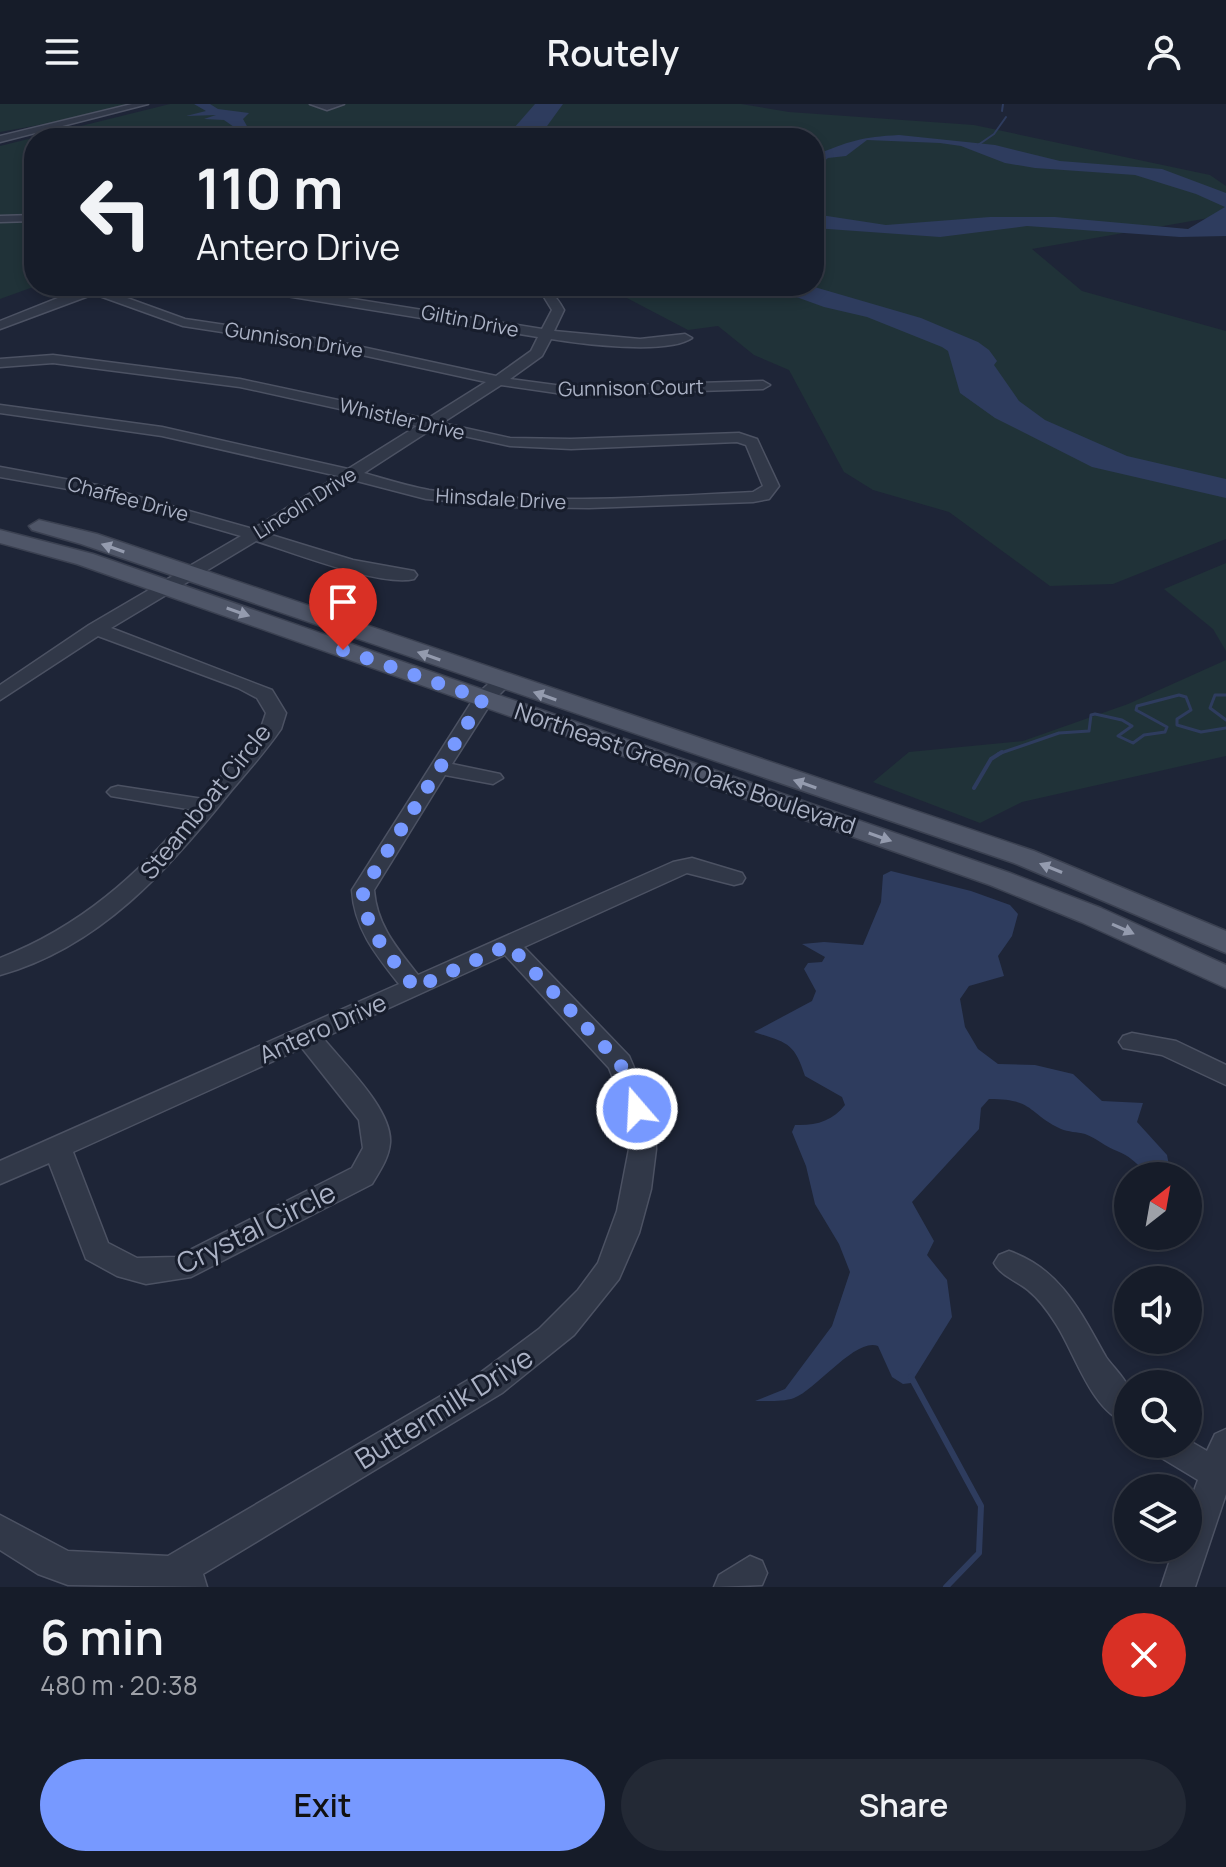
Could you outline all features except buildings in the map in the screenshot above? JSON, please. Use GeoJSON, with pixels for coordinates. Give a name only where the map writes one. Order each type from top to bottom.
{"type":"FeatureCollection","features":[{"type":"Feature","properties":{"kind":"main road","name":"Northeast Green Oaks Boulevard"},"geometry":{"type":"LineString","coordinates":[[0,518],[89,539],[176,580]]}},
{"type":"Feature","properties":{"kind":"main road","name":"Northeast Green Oaks Boulevard"},"geometry":{"type":"LineString","coordinates":[[0,536],[176,580],[493,690],[1000,879],[1091,915],[1226,977]]}},
{"type":"Feature","properties":{"kind":"main road","name":"Northeast Green Oaks Boulevard"},"geometry":{"type":"LineString","coordinates":[[493,690],[1024,857],[1226,943]]}},
{"type":"Feature","properties":{"kind":"street"},"geometry":{"type":"LineString","coordinates":[[45,128],[143,104]]}},
{"type":"Feature","properties":{"kind":"street"},"geometry":{"type":"LineString","coordinates":[[315,104],[327,107],[339,104]]}},
{"type":"Feature","properties":{"kind":"street"},"geometry":{"type":"LineString","coordinates":[[0,139],[24,133]]}},
{"type":"Feature","properties":{"kind":"street"},"geometry":{"type":"LineString","coordinates":[[0,219],[24,218]]}},
{"type":"Feature","properties":{"kind":"street"},"geometry":{"type":"LineString","coordinates":[[0,325],[78,296]]}},
{"type":"Feature","properties":{"kind":"street","name":"Gunnison Drive"},"geometry":{"type":"LineString","coordinates":[[119,296],[183,322],[339,346],[499,380]]}},
{"type":"Feature","properties":{"kind":"street","name":"Giltin Drive"},"geometry":{"type":"LineString","coordinates":[[319,296],[547,335],[640,343],[685,338]]}},
{"type":"Feature","properties":{"kind":"street"},"geometry":{"type":"LineString","coordinates":[[547,335],[555,321],[556,305],[550,296]]}},
{"type":"Feature","properties":{"kind":"street","name":"Lincoln Drive"},"geometry":{"type":"LineString","coordinates":[[0,694],[95,629],[352,475],[499,380],[537,353],[547,335]]}},
{"type":"Feature","properties":{"kind":"street","name":"Whistler Drive"},"geometry":{"type":"LineString","coordinates":[[0,363],[53,359],[164,371],[288,392],[493,440],[542,445],[739,437],[752,442],[771,486],[769,490]]}},
{"type":"Feature","properties":{"kind":"street","name":"Gunnison Court"},"geometry":{"type":"LineString","coordinates":[[499,380],[534,388],[570,391],[763,385]]}},
{"type":"Feature","properties":{"kind":"street","name":"Hinsdale Drive"},"geometry":{"type":"LineString","coordinates":[[0,409],[144,426],[241,446],[426,494],[505,503],[627,503],[753,497],[769,490]]}},
{"type":"Feature","properties":{"kind":"street","name":"Chaffee Drive"},"geometry":{"type":"LineString","coordinates":[[0,472],[83,485],[367,571],[408,575]]}},
{"type":"Feature","properties":{"kind":"street","name":"Steamboat Circle"},"geometry":{"type":"LineString","coordinates":[[0,967],[71,937],[103,916],[150,874],[271,729],[276,713],[271,701],[245,684],[95,629]]}},
{"type":"Feature","properties":{"kind":"street"},"geometry":{"type":"LineString","coordinates":[[415,988],[371,928],[363,907],[363,890],[493,690]]}},
{"type":"Feature","properties":{"kind":"street"},"geometry":{"type":"LineString","coordinates":[[440,768],[493,778]]}},
{"type":"Feature","properties":{"kind":"street"},"geometry":{"type":"LineString","coordinates":[[118,792],[207,806]]}},
{"type":"Feature","properties":{"kind":"street","name":"Antero Drive"},"geometry":{"type":"LineString","coordinates":[[0,1173],[681,867],[692,865],[734,878]]}},
{"type":"Feature","properties":{"kind":"street","name":"Buttermilk Drive"},"geometry":{"type":"LineString","coordinates":[[0,1531],[50,1562],[68,1568],[181,1580],[539,1350],[602,1282],[629,1213],[641,1164],[643,1131],[631,1086],[620,1063],[509,945]]}},
{"type":"Feature","properties":{"kind":"street","name":"Crystal Circle"},"geometry":{"type":"LineString","coordinates":[[57,1147],[96,1251],[129,1269],[157,1273],[181,1268],[362,1176],[377,1153],[376,1126],[371,1116],[307,1036]]}},
{"type":"Feature","properties":{"kind":"street"},"geometry":{"type":"LineString","coordinates":[[1132,1042],[1167,1047],[1226,1076]]}},
{"type":"Feature","properties":{"kind":"street"},"geometry":{"type":"LineString","coordinates":[[1009,1263],[1026,1270],[1051,1291],[1114,1394]]}},
{"type":"Feature","properties":{"kind":"street"},"geometry":{"type":"LineString","coordinates":[[1178,1587],[1221,1458]]}},
{"type":"Feature","properties":{"kind":"shaded area"},"geometry":{"type":"Polygon","coordinates":[[[0,104],[138,104],[0,132],[0,104]]]}},
{"type":"Feature","properties":{"kind":"shaded area"},"geometry":{"type":"Polygon","coordinates":[[[170,104],[741,104],[789,112],[974,125],[1210,175],[1226,186],[1226,215],[1032,249],[1082,291],[1226,331],[1226,539],[1113,584],[1050,586],[949,512],[873,490],[844,472],[789,370],[754,355],[718,326],[688,330],[623,296],[824,296],[824,128],[73,128],[170,104]]]}},
{"type":"Feature","properties":{"kind":"shaded area"},"geometry":{"type":"Polygon","coordinates":[[[24,140],[24,290],[0,299],[0,146],[24,140]]]}},
{"type":"Feature","properties":{"kind":"shaded area"},"geometry":{"type":"Polygon","coordinates":[[[1226,563],[1226,651],[1213,629],[1164,589],[1226,563]]]}},
{"type":"Feature","properties":{"kind":"shaded area"},"geometry":{"type":"Polygon","coordinates":[[[1226,660],[1226,756],[1022,802],[980,823],[873,782],[909,752],[1023,741],[1128,704],[1226,660]]]}},
{"type":"Feature","properties":{"kind":"water"},"geometry":{"type":"Polygon","coordinates":[[[194,104],[210,104],[218,109],[249,113],[243,119],[248,128],[233,128],[224,120],[204,119],[216,115],[186,116],[206,111],[194,104]]]}},
{"type":"Feature","properties":{"kind":"water"},"geometry":{"type":"Polygon","coordinates":[[[535,104],[563,104],[546,128],[514,128],[535,104]]]}},
{"type":"Feature","properties":{"kind":"water"},"geometry":{"type":"Polygon","coordinates":[[[899,135],[995,145],[1060,161],[1162,169],[1226,193],[1226,236],[1180,237],[1027,226],[940,237],[824,229],[824,216],[886,225],[990,217],[1055,217],[1188,229],[1225,207],[1196,194],[1135,175],[1035,168],[1005,163],[961,146],[940,143],[867,140],[846,156],[824,161],[824,152],[865,139],[899,135]]]}},
{"type":"Feature","properties":{"kind":"water"},"geometry":{"type":"Polygon","coordinates":[[[824,290],[921,318],[978,342],[997,361],[994,365],[1019,401],[1045,420],[1127,456],[1226,479],[1226,498],[1092,467],[995,418],[960,393],[948,351],[942,347],[867,317],[794,296],[824,296],[824,290]]]}},
{"type":"Feature","properties":{"kind":"water"},"geometry":{"type":"Polygon","coordinates":[[[891,871],[971,891],[1010,905],[1018,914],[1012,936],[998,956],[1004,976],[969,986],[960,999],[965,1027],[978,1049],[998,1064],[1035,1065],[1073,1074],[1102,1101],[1143,1103],[1137,1122],[1167,1155],[1168,1162],[1134,1162],[1085,1134],[1061,1129],[1023,1104],[989,1099],[981,1108],[979,1129],[912,1202],[934,1241],[927,1255],[947,1280],[952,1317],[911,1383],[903,1384],[892,1377],[878,1346],[869,1345],[848,1356],[794,1398],[755,1401],[785,1389],[832,1326],[850,1272],[839,1244],[815,1204],[806,1166],[792,1132],[795,1125],[810,1125],[835,1115],[845,1105],[842,1097],[805,1076],[797,1056],[788,1045],[754,1032],[812,1001],[816,991],[804,969],[808,963],[822,962],[825,957],[802,944],[863,945],[881,902],[883,875],[891,871]]]}},
{"type":"Feature","properties":{"kind":"waterway"},"geometry":{"type":"LineString","coordinates":[[1002,111],[1003,104]]}},
{"type":"Feature","properties":{"kind":"waterway"},"geometry":{"type":"LineString","coordinates":[[978,145],[994,134],[1006,117]]}},
{"type":"Feature","properties":{"kind":"waterway"},"geometry":{"type":"LineString","coordinates":[[1000,753],[1059,733],[1089,731],[1091,715],[1095,714],[1122,720],[1132,726],[1118,736],[1133,743],[1144,735],[1165,732],[1167,727],[1136,710],[1137,706],[1179,695],[1186,697],[1191,710],[1177,719],[1177,725],[1201,732],[1226,728]]}},
{"type":"Feature","properties":{"kind":"waterway"},"geometry":{"type":"LineString","coordinates":[[1226,695],[1215,695],[1210,708],[1226,720]]}},
{"type":"Feature","properties":{"kind":"waterway"},"geometry":{"type":"LineString","coordinates":[[974,788],[991,759],[1000,753]]}},
{"type":"Feature","properties":{"kind":"waterway"},"geometry":{"type":"LineString","coordinates":[[911,1377],[981,1506],[979,1553],[946,1587]]}},
{"type":"Feature","properties":{"kind":"route"},"geometry":{"type":"LineString","coordinates":[[343,650],[483,699],[363,890],[363,907],[371,928],[415,988],[509,945],[620,1063],[637,1109]]}}]}
